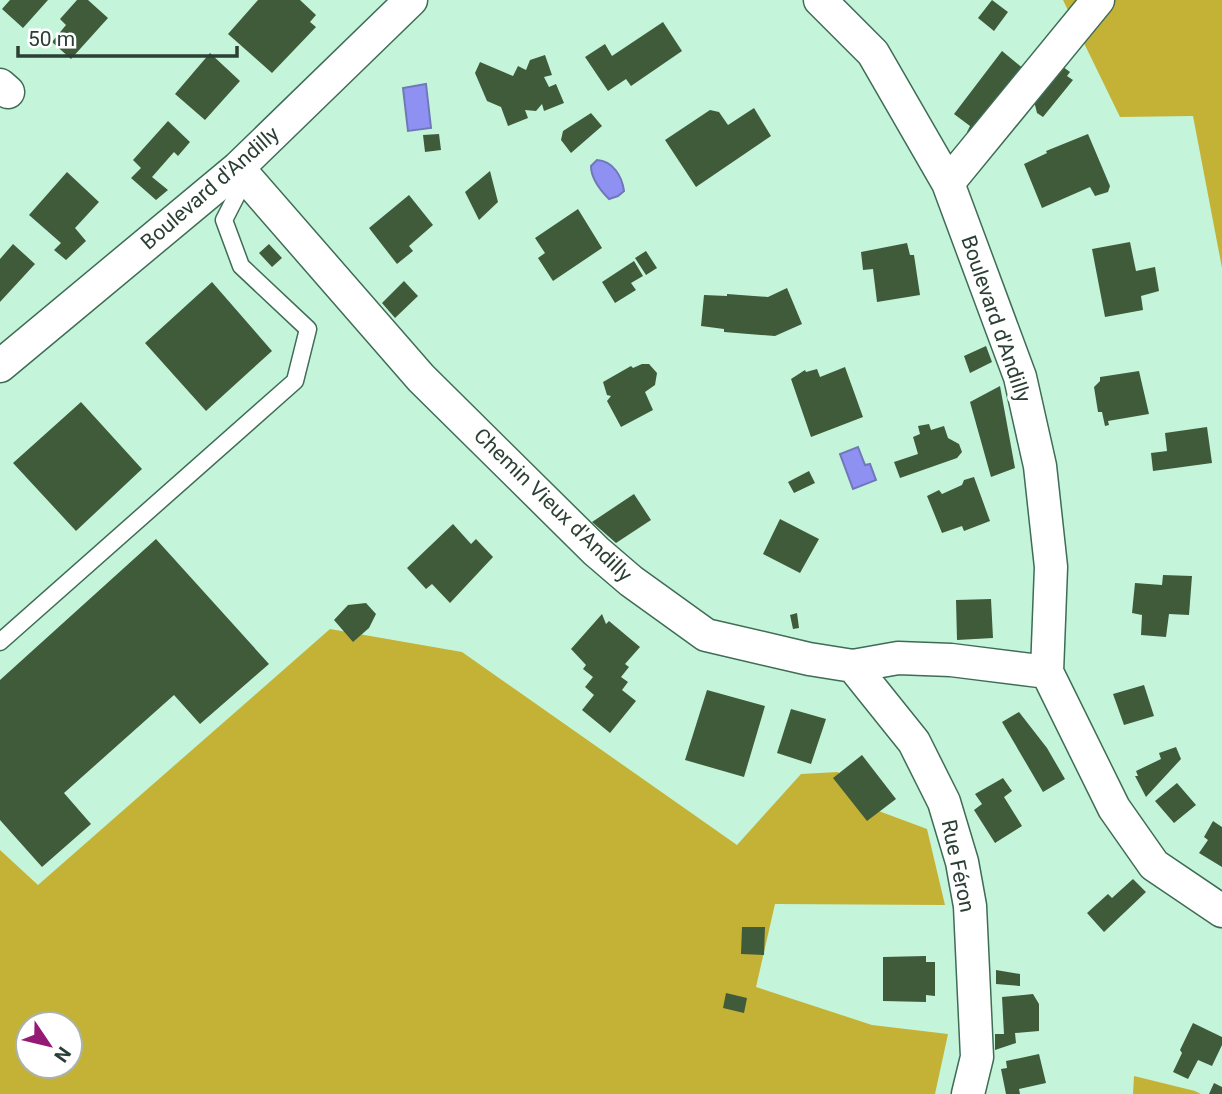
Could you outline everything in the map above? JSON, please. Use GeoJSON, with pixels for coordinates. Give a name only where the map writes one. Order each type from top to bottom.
{"type":"FeatureCollection","features":[{"type":"Feature","properties":{"kind":"street","name":"Boulevard d'Andilly"},"geometry":{"type":"LineString","coordinates":[[0,366],[242,173],[411,0]]}},
{"type":"Feature","properties":{"kind":"street","name":"Boulevard d'Andilly"},"geometry":{"type":"LineString","coordinates":[[820,0],[873,53],[948,183],[1020,377],[1040,466],[1051,567],[1047,672],[1114,808],[1154,866],[1222,911]]}},
{"type":"Feature","properties":{"kind":"street"},"geometry":{"type":"LineString","coordinates":[[948,183],[1097,0]]}},
{"type":"Feature","properties":{"kind":"street","name":"Chemin Vieux d'Andilly"},"geometry":{"type":"LineString","coordinates":[[242,173],[421,378],[596,551],[631,581],[706,635],[809,659],[853,666],[898,658],[951,660],[1047,672]]}},
{"type":"Feature","properties":{"kind":"street","name":"Rue Féron"},"geometry":{"type":"LineString","coordinates":[[853,666],[914,742],[944,802],[962,862],[970,905],[977,1057],[968,1094]]}},
{"type":"Feature","properties":{"kind":"lane"},"geometry":{"type":"LineString","coordinates":[[0,642],[295,381],[308,329],[242,266],[224,220],[242,173]]}},
{"type":"Feature","properties":{"kind":"shaded area"},"geometry":{"type":"Polygon","coordinates":[[[1063,0],[1222,0],[1222,268],[1193,116],[1120,117],[1063,0]]]}},
{"type":"Feature","properties":{"kind":"shaded area"},"geometry":{"type":"Polygon","coordinates":[[[330,629],[462,652],[737,845],[801,774],[838,772],[868,807],[927,829],[945,905],[775,904],[756,987],[872,1025],[948,1034],[935,1094],[0,1094],[0,850],[38,885],[330,629]]]}},
{"type":"Feature","properties":{"kind":"shaded area"},"geometry":{"type":"Polygon","coordinates":[[[1134,1076],[1195,1091],[1201,1094],[1133,1094],[1134,1076]]]}},
{"type":"Feature","properties":{"kind":"water"},"geometry":{"type":"Polygon","coordinates":[[[426,84],[431,128],[408,131],[403,88],[426,84]]]}},
{"type":"Feature","properties":{"kind":"water"},"geometry":{"type":"Polygon","coordinates":[[[597,160],[608,163],[619,175],[624,191],[618,196],[609,199],[597,184],[591,166],[597,160]]]}},
{"type":"Feature","properties":{"kind":"water"},"geometry":{"type":"Polygon","coordinates":[[[858,447],[865,465],[870,464],[876,480],[853,489],[840,454],[858,447]]]}},
{"type":"Feature","properties":{"kind":"building"},"geometry":{"type":"Polygon","coordinates":[[[10,0],[48,0],[23,28],[2,9],[10,0]]]}},
{"type":"Feature","properties":{"kind":"building"},"geometry":{"type":"Polygon","coordinates":[[[77,0],[88,0],[108,18],[71,59],[52,42],[66,25],[60,19],[77,0]]]}},
{"type":"Feature","properties":{"kind":"building"},"geometry":{"type":"Polygon","coordinates":[[[258,0],[300,0],[316,15],[310,22],[316,27],[272,73],[228,34],[258,0]]]}},
{"type":"Feature","properties":{"kind":"building"},"geometry":{"type":"Polygon","coordinates":[[[992,0],[1008,12],[994,31],[978,18],[992,0]]]}},
{"type":"Feature","properties":{"kind":"building"},"geometry":{"type":"Polygon","coordinates":[[[663,22],[682,51],[631,86],[626,79],[608,91],[585,57],[605,44],[612,56],[663,22]]]}},
{"type":"Feature","properties":{"kind":"building"},"geometry":{"type":"Polygon","coordinates":[[[1002,51],[1025,70],[973,136],[967,132],[970,126],[954,114],[1002,51]]]}},
{"type":"Feature","properties":{"kind":"building"},"geometry":{"type":"Polygon","coordinates":[[[210,53],[240,81],[205,120],[175,94],[210,53]]]}},
{"type":"Feature","properties":{"kind":"building"},"geometry":{"type":"Polygon","coordinates":[[[545,55],[552,75],[544,77],[549,87],[556,84],[564,103],[544,111],[542,104],[536,111],[525,110],[528,118],[508,126],[501,107],[487,101],[475,73],[480,62],[513,76],[518,66],[526,70],[530,60],[545,55]]]}},
{"type":"Feature","properties":{"kind":"building"},"geometry":{"type":"Polygon","coordinates":[[[1059,64],[1070,72],[1067,76],[1073,80],[1043,117],[1037,113],[1033,97],[1059,64]]]}},
{"type":"Feature","properties":{"kind":"building"},"geometry":{"type":"Polygon","coordinates":[[[754,108],[771,136],[696,187],[665,140],[710,110],[719,112],[728,125],[754,108]]]}},
{"type":"Feature","properties":{"kind":"building"},"geometry":{"type":"Polygon","coordinates":[[[591,113],[602,126],[571,153],[561,140],[563,131],[591,113]]]}},
{"type":"Feature","properties":{"kind":"building"},"geometry":{"type":"Polygon","coordinates":[[[168,121],[190,142],[178,156],[174,152],[152,177],[168,190],[156,200],[131,178],[141,168],[133,160],[168,121]]]}},
{"type":"Feature","properties":{"kind":"building"},"geometry":{"type":"Polygon","coordinates":[[[439,134],[441,150],[425,152],[423,135],[439,134]]]}},
{"type":"Feature","properties":{"kind":"building"},"geometry":{"type":"Polygon","coordinates":[[[1088,134],[1110,186],[1108,192],[1095,196],[1090,187],[1042,208],[1024,164],[1047,153],[1046,151],[1088,134]]]}},
{"type":"Feature","properties":{"kind":"building"},"geometry":{"type":"Polygon","coordinates":[[[490,171],[498,202],[479,220],[465,192],[490,171]]]}},
{"type":"Feature","properties":{"kind":"building"},"geometry":{"type":"Polygon","coordinates":[[[67,172],[99,202],[75,228],[86,241],[66,260],[54,250],[61,243],[29,215],[67,172]]]}},
{"type":"Feature","properties":{"kind":"building"},"geometry":{"type":"Polygon","coordinates":[[[409,195],[433,225],[409,246],[413,251],[397,264],[369,228],[409,195]]]}},
{"type":"Feature","properties":{"kind":"building"},"geometry":{"type":"Polygon","coordinates":[[[578,209],[602,248],[553,281],[538,258],[545,253],[535,238],[578,209]]]}},
{"type":"Feature","properties":{"kind":"building"},"geometry":{"type":"Polygon","coordinates":[[[1130,242],[1136,271],[1155,267],[1159,291],[1141,296],[1143,310],[1105,317],[1092,249],[1130,242]]]}},
{"type":"Feature","properties":{"kind":"building"},"geometry":{"type":"Polygon","coordinates":[[[907,243],[910,255],[914,255],[920,295],[877,302],[873,269],[863,270],[861,252],[907,243]]]}},
{"type":"Feature","properties":{"kind":"building"},"geometry":{"type":"Polygon","coordinates":[[[13,244],[35,264],[0,302],[0,259],[13,244]]]}},
{"type":"Feature","properties":{"kind":"building"},"geometry":{"type":"Polygon","coordinates":[[[269,244],[282,258],[272,267],[259,253],[269,244]]]}},
{"type":"Feature","properties":{"kind":"building"},"geometry":{"type":"Polygon","coordinates":[[[646,251],[657,268],[646,275],[635,258],[646,251]]]}},
{"type":"Feature","properties":{"kind":"building"},"geometry":{"type":"Polygon","coordinates":[[[634,261],[643,276],[631,283],[636,290],[615,303],[602,282],[634,261]]]}},
{"type":"Feature","properties":{"kind":"building"},"geometry":{"type":"Polygon","coordinates":[[[404,281],[418,296],[395,318],[382,303],[404,281]]]}},
{"type":"Feature","properties":{"kind":"building"},"geometry":{"type":"Polygon","coordinates":[[[212,282],[272,351],[206,411],[145,343],[212,282]]]}},
{"type":"Feature","properties":{"kind":"building"},"geometry":{"type":"Polygon","coordinates":[[[787,288],[802,324],[775,336],[724,332],[724,329],[701,326],[704,295],[768,297],[787,288]]]}},
{"type":"Feature","properties":{"kind":"building"},"geometry":{"type":"Polygon","coordinates":[[[986,346],[992,362],[970,373],[964,356],[986,346]]]}},
{"type":"Feature","properties":{"kind":"building"},"geometry":{"type":"Polygon","coordinates":[[[649,364],[657,373],[655,385],[645,392],[653,410],[621,427],[607,401],[611,396],[607,395],[603,382],[631,366],[633,368],[649,364]]]}},
{"type":"Feature","properties":{"kind":"building"},"geometry":{"type":"Polygon","coordinates":[[[845,367],[863,417],[811,437],[791,379],[805,370],[817,369],[820,377],[845,367]]]}},
{"type":"Feature","properties":{"kind":"building"},"geometry":{"type":"Polygon","coordinates":[[[1139,371],[1149,414],[1108,421],[1109,425],[1105,426],[1102,412],[1098,412],[1094,387],[1100,377],[1139,371]]]}},
{"type":"Feature","properties":{"kind":"building"},"geometry":{"type":"Polygon","coordinates":[[[1000,386],[1015,468],[991,477],[970,402],[1000,386]]]}},
{"type":"Feature","properties":{"kind":"building"},"geometry":{"type":"Polygon","coordinates":[[[81,402],[142,469],[76,531],[13,463],[81,402]]]}},
{"type":"Feature","properties":{"kind":"building"},"geometry":{"type":"Polygon","coordinates":[[[929,424],[931,430],[944,426],[948,438],[959,444],[962,452],[957,458],[900,478],[894,462],[918,454],[913,437],[920,434],[918,426],[929,424]]]}},
{"type":"Feature","properties":{"kind":"building"},"geometry":{"type":"Polygon","coordinates":[[[1207,427],[1212,463],[1153,471],[1151,453],[1167,451],[1165,433],[1207,427]]]}},
{"type":"Feature","properties":{"kind":"building"},"geometry":{"type":"Polygon","coordinates":[[[809,471],[815,483],[794,493],[788,482],[809,471]]]}},
{"type":"Feature","properties":{"kind":"building"},"geometry":{"type":"Polygon","coordinates":[[[974,477],[990,521],[964,531],[962,526],[942,533],[927,496],[939,490],[942,494],[974,477]]]}},
{"type":"Feature","properties":{"kind":"building"},"geometry":{"type":"Polygon","coordinates":[[[634,494],[651,520],[616,543],[592,522],[634,494]]]}},
{"type":"Feature","properties":{"kind":"building"},"geometry":{"type":"Polygon","coordinates":[[[780,519],[819,539],[800,573],[763,554],[780,519]]]}},
{"type":"Feature","properties":{"kind":"building"},"geometry":{"type":"Polygon","coordinates":[[[453,524],[471,544],[476,539],[493,557],[450,603],[432,584],[426,589],[407,568],[453,524]]]}},
{"type":"Feature","properties":{"kind":"building"},"geometry":{"type":"Polygon","coordinates":[[[156,539],[269,664],[200,724],[174,695],[64,793],[91,824],[42,867],[0,820],[0,680],[156,539]]]}},
{"type":"Feature","properties":{"kind":"building"},"geometry":{"type":"Polygon","coordinates":[[[1163,575],[1192,576],[1189,615],[1169,614],[1166,637],[1141,635],[1142,615],[1132,613],[1135,583],[1162,585],[1163,575]]]}},
{"type":"Feature","properties":{"kind":"building"},"geometry":{"type":"Polygon","coordinates":[[[991,599],[993,638],[957,640],[956,600],[991,599]]]}},
{"type":"Feature","properties":{"kind":"building"},"geometry":{"type":"Polygon","coordinates":[[[366,603],[376,614],[369,628],[353,642],[334,620],[348,605],[366,603]]]}},
{"type":"Feature","properties":{"kind":"building"},"geometry":{"type":"Polygon","coordinates":[[[797,613],[799,628],[793,629],[790,615],[797,613]]]}},
{"type":"Feature","properties":{"kind":"building"},"geometry":{"type":"Polygon","coordinates":[[[602,614],[606,624],[609,621],[640,647],[625,664],[629,667],[621,677],[628,682],[622,690],[636,701],[610,733],[582,710],[594,695],[585,687],[593,677],[583,669],[586,665],[571,649],[602,614]]]}},
{"type":"Feature","properties":{"kind":"building"},"geometry":{"type":"Polygon","coordinates":[[[1144,685],[1154,716],[1124,725],[1113,694],[1144,685]]]}},
{"type":"Feature","properties":{"kind":"building"},"geometry":{"type":"Polygon","coordinates":[[[707,690],[765,706],[744,777],[685,760],[707,690]]]}},
{"type":"Feature","properties":{"kind":"building"},"geometry":{"type":"Polygon","coordinates":[[[791,709],[826,719],[811,764],[777,753],[791,709]]]}},
{"type":"Feature","properties":{"kind":"building"},"geometry":{"type":"Polygon","coordinates":[[[1019,712],[1047,748],[1065,779],[1043,792],[1002,722],[1019,712]]]}},
{"type":"Feature","properties":{"kind":"building"},"geometry":{"type":"Polygon","coordinates":[[[1176,747],[1181,759],[1146,797],[1135,776],[1138,776],[1136,771],[1161,759],[1159,753],[1176,747]]]}},
{"type":"Feature","properties":{"kind":"building"},"geometry":{"type":"Polygon","coordinates":[[[862,755],[896,799],[867,821],[833,778],[862,755]]]}},
{"type":"Feature","properties":{"kind":"building"},"geometry":{"type":"Polygon","coordinates":[[[1003,778],[1012,791],[1004,797],[1022,826],[995,843],[974,810],[982,804],[975,794],[1003,778]]]}},
{"type":"Feature","properties":{"kind":"building"},"geometry":{"type":"Polygon","coordinates":[[[1177,783],[1196,805],[1174,823],[1155,801],[1177,783]]]}},
{"type":"Feature","properties":{"kind":"building"},"geometry":{"type":"Polygon","coordinates":[[[1213,821],[1222,827],[1222,867],[1199,853],[1208,840],[1204,837],[1213,821]]]}},
{"type":"Feature","properties":{"kind":"building"},"geometry":{"type":"Polygon","coordinates":[[[1133,879],[1146,892],[1104,932],[1087,913],[1108,894],[1112,898],[1133,879]]]}},
{"type":"Feature","properties":{"kind":"building"},"geometry":{"type":"Polygon","coordinates":[[[742,927],[765,927],[764,955],[741,954],[742,927]]]}},
{"type":"Feature","properties":{"kind":"building"},"geometry":{"type":"Polygon","coordinates":[[[926,956],[926,962],[935,962],[935,996],[926,995],[926,1002],[883,1001],[883,957],[926,956]]]}},
{"type":"Feature","properties":{"kind":"building"},"geometry":{"type":"Polygon","coordinates":[[[996,970],[1020,974],[1020,986],[996,984],[996,970]]]}},
{"type":"Feature","properties":{"kind":"building"},"geometry":{"type":"Polygon","coordinates":[[[726,993],[747,998],[744,1013],[723,1008],[726,993]]]}},
{"type":"Feature","properties":{"kind":"building"},"geometry":{"type":"Polygon","coordinates":[[[1033,994],[1039,1004],[1039,1031],[1015,1033],[1016,1043],[995,1050],[995,1034],[1004,1034],[1002,997],[1033,994]]]}},
{"type":"Feature","properties":{"kind":"building"},"geometry":{"type":"Polygon","coordinates":[[[1193,1023],[1222,1037],[1222,1045],[1212,1066],[1198,1060],[1188,1079],[1173,1072],[1193,1023]]]}},
{"type":"Feature","properties":{"kind":"building"},"geometry":{"type":"Polygon","coordinates":[[[1039,1054],[1046,1083],[1019,1089],[1020,1094],[1006,1094],[1001,1069],[1007,1068],[1006,1061],[1039,1054]]]}},
{"type":"Feature","properties":{"kind":"building"},"geometry":{"type":"Polygon","coordinates":[[[1214,1083],[1222,1087],[1222,1094],[1209,1094],[1214,1083]]]}}]}
